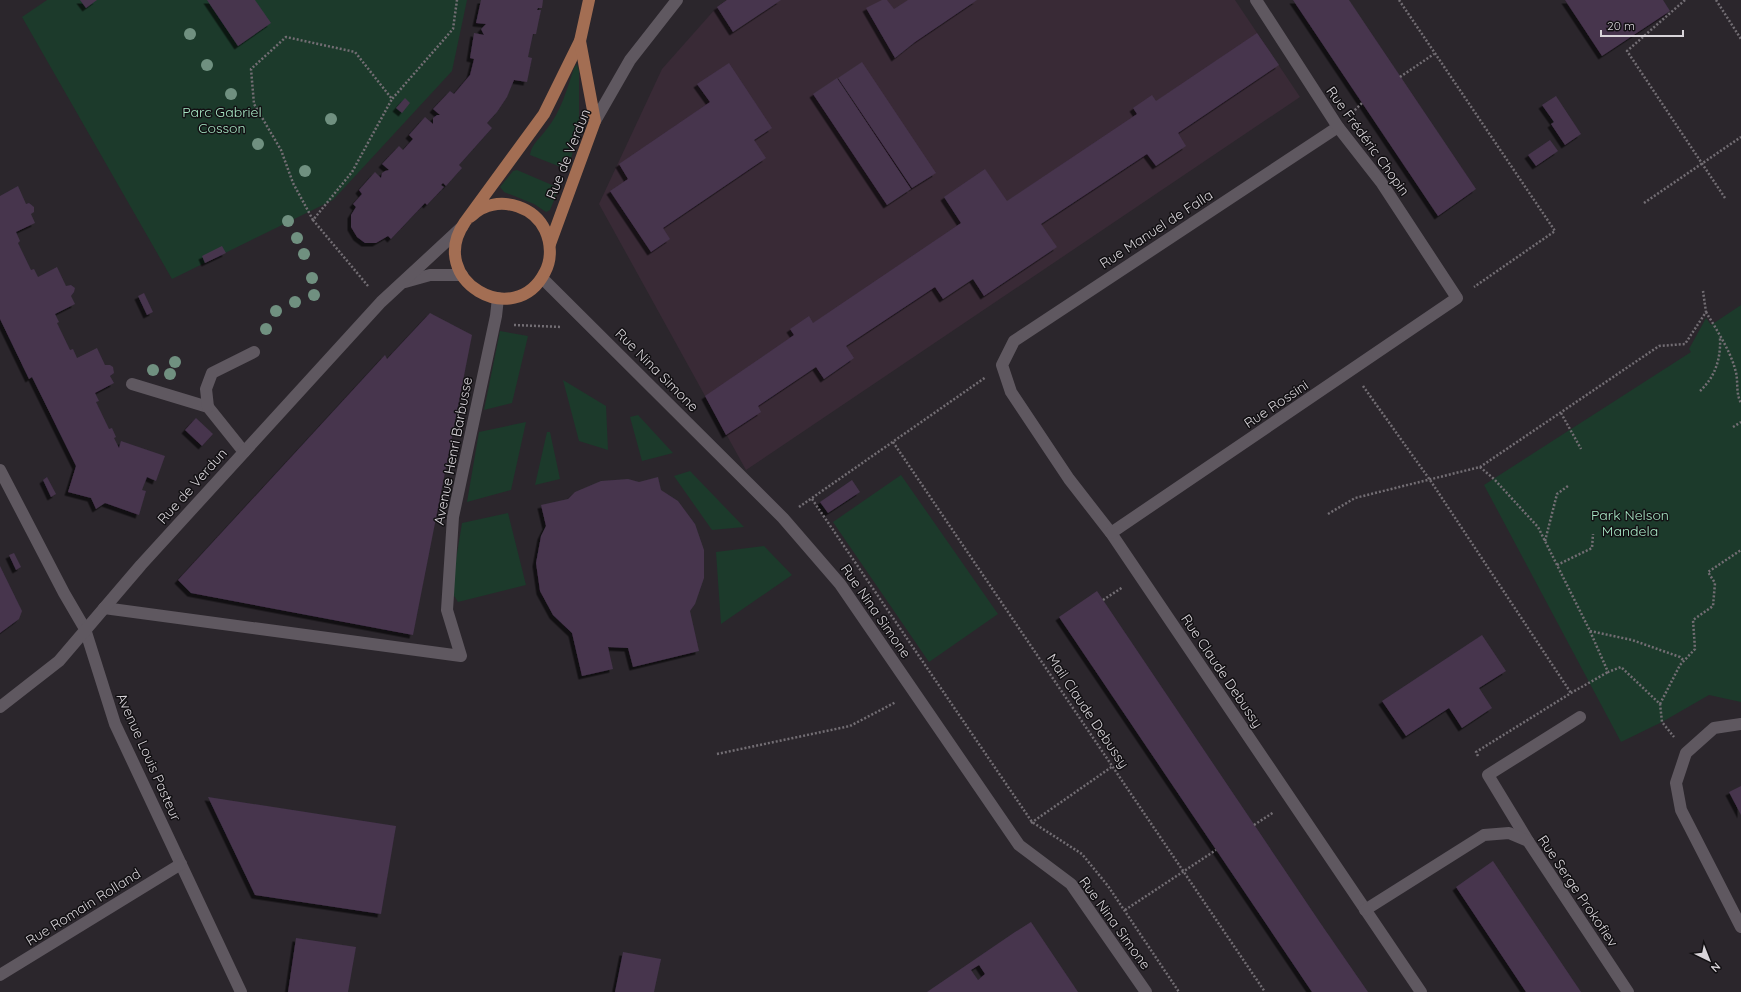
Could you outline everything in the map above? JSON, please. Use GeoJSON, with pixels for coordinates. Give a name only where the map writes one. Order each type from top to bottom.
{"type":"FeatureCollection","features":[{"type":"Feature","properties":{"kind":"main road"},"geometry":{"type":"LineString","coordinates":[[470,217],[482,208],[496,204],[511,204],[525,209],[537,218],[545,230],[550,244],[550,255],[548,267],[536,286],[513,298],[498,298],[483,295],[471,287],[462,275],[457,264],[455,251],[457,239],[462,227],[544,114],[580,41],[589,0]]}},
{"type":"Feature","properties":{"kind":"main road"},"geometry":{"type":"LineString","coordinates":[[580,41],[595,121]]}},
{"type":"Feature","properties":{"kind":"main road","name":"Rue de Verdun"},"geometry":{"type":"LineString","coordinates":[[550,244],[595,121]]}},
{"type":"Feature","properties":{"kind":"street","name":"Rue de Verdun"},"geometry":{"type":"LineString","coordinates":[[595,121],[630,60],[677,0]]}},
{"type":"Feature","properties":{"kind":"street","name":"Rue Frédéric Chopin"},"geometry":{"type":"LineString","coordinates":[[1256,0],[1338,127],[1381,182],[1457,298]]}},
{"type":"Feature","properties":{"kind":"street","name":"Rue Manuel de Falla"},"geometry":{"type":"LineString","coordinates":[[1002,366],[1014,340],[1338,127]]}},
{"type":"Feature","properties":{"kind":"street","name":"Rue de Verdun"},"geometry":{"type":"LineString","coordinates":[[0,707],[59,661],[141,565],[381,302],[462,227]]}},
{"type":"Feature","properties":{"kind":"street","name":"Rue de Verdun"},"geometry":{"type":"LineString","coordinates":[[404,282],[430,274],[462,275]]}},
{"type":"Feature","properties":{"kind":"street","name":"Rue Nina Simone"},"geometry":{"type":"LineString","coordinates":[[542,278],[783,518],[840,584],[1011,835],[1019,845],[1071,884],[1146,992]]}},
{"type":"Feature","properties":{"kind":"street","name":"Avenue Henri Barbusse"},"geometry":{"type":"LineString","coordinates":[[104,608],[461,656],[447,610],[453,517],[494,325],[498,298]]}},
{"type":"Feature","properties":{"kind":"street","name":"Rue Rossini"},"geometry":{"type":"LineString","coordinates":[[1111,533],[1352,371],[1457,298]]}},
{"type":"Feature","properties":{"kind":"street"},"geometry":{"type":"LineString","coordinates":[[244,452],[208,407],[206,389],[212,373],[254,352]]}},
{"type":"Feature","properties":{"kind":"street","name":"Rue Claude Debussy"},"geometry":{"type":"LineString","coordinates":[[1002,366],[1011,392],[1069,479],[1111,533],[1421,992]]}},
{"type":"Feature","properties":{"kind":"street"},"geometry":{"type":"LineString","coordinates":[[132,384],[208,407]]}},
{"type":"Feature","properties":{"kind":"street","name":"Avenue Louis Pasteur"},"geometry":{"type":"LineString","coordinates":[[0,470],[64,593],[85,629],[115,724],[241,992]]}},
{"type":"Feature","properties":{"kind":"street"},"geometry":{"type":"LineString","coordinates":[[1528,841],[1488,774],[1580,717]]}},
{"type":"Feature","properties":{"kind":"street"},"geometry":{"type":"LineString","coordinates":[[1741,724],[1714,728],[1686,753],[1676,784],[1681,810],[1741,927]]}},
{"type":"Feature","properties":{"kind":"street","name":"Rue Serge Prokofiev"},"geometry":{"type":"LineString","coordinates":[[1366,910],[1484,835],[1509,833],[1528,841],[1628,992]]}},
{"type":"Feature","properties":{"kind":"street","name":"Rue Romain Rolland"},"geometry":{"type":"LineString","coordinates":[[0,975],[181,864]]}},
{"type":"Feature","properties":{"kind":"path"},"geometry":{"type":"LineString","coordinates":[[313,220],[352,172],[392,99],[453,29],[457,0]]}},
{"type":"Feature","properties":{"kind":"path"},"geometry":{"type":"LineString","coordinates":[[1399,0],[1434,54],[1555,231],[1457,298]]}},
{"type":"Feature","properties":{"kind":"path"},"geometry":{"type":"LineString","coordinates":[[1685,0],[1627,51],[1725,198]]}},
{"type":"Feature","properties":{"kind":"path"},"geometry":{"type":"LineString","coordinates":[[1716,0],[1741,39]]}},
{"type":"Feature","properties":{"kind":"path"},"geometry":{"type":"LineString","coordinates":[[381,302],[313,220],[293,183],[281,150],[254,104],[251,68],[286,37],[355,52],[392,99]]}},
{"type":"Feature","properties":{"kind":"path"},"geometry":{"type":"LineString","coordinates":[[1400,77],[1434,54]]}},
{"type":"Feature","properties":{"kind":"path"},"geometry":{"type":"LineString","coordinates":[[1644,203],[1741,137]]}},
{"type":"Feature","properties":{"kind":"path"},"geometry":{"type":"LineString","coordinates":[[1703,291],[1706,312],[1720,336],[1736,369],[1738,397],[1741,403]]}},
{"type":"Feature","properties":{"kind":"path"},"geometry":{"type":"LineString","coordinates":[[1328,514],[1355,498],[1480,468],[1659,346],[1685,344],[1706,312]]}},
{"type":"Feature","properties":{"kind":"path"},"geometry":{"type":"LineString","coordinates":[[494,325],[565,327]]}},
{"type":"Feature","properties":{"kind":"path"},"geometry":{"type":"LineString","coordinates":[[1700,391],[1706,386],[1714,373],[1721,352],[1720,336]]}},
{"type":"Feature","properties":{"kind":"path"},"geometry":{"type":"LineString","coordinates":[[783,518],[1002,366]]}},
{"type":"Feature","properties":{"kind":"path"},"geometry":{"type":"LineString","coordinates":[[1352,371],[1430,480],[1571,693]]}},
{"type":"Feature","properties":{"kind":"path"},"geometry":{"type":"LineString","coordinates":[[1561,413],[1581,449]]}},
{"type":"Feature","properties":{"kind":"path"},"geometry":{"type":"LineString","coordinates":[[1733,427],[1741,422]]}},
{"type":"Feature","properties":{"kind":"path","name":"Mail Claude Debussy"},"geometry":{"type":"LineString","coordinates":[[893,442],[1265,992]]}},
{"type":"Feature","properties":{"kind":"path"},"geometry":{"type":"LineString","coordinates":[[1480,468],[1494,479],[1538,527],[1590,631],[1608,672]]}},
{"type":"Feature","properties":{"kind":"path"},"geometry":{"type":"LineString","coordinates":[[1545,542],[1557,494],[1568,486]]}},
{"type":"Feature","properties":{"kind":"path"},"geometry":{"type":"LineString","coordinates":[[812,498],[1032,822],[1082,854],[1125,910],[1179,992]]}},
{"type":"Feature","properties":{"kind":"path"},"geometry":{"type":"LineString","coordinates":[[1557,566],[1592,548],[1593,534]]}},
{"type":"Feature","properties":{"kind":"path"},"geometry":{"type":"LineString","coordinates":[[1686,753],[1662,722],[1660,704],[1680,666],[1695,649],[1693,620],[1713,606],[1715,583],[1708,572],[1741,550]]}},
{"type":"Feature","properties":{"kind":"path"},"geometry":{"type":"LineString","coordinates":[[1590,631],[1632,640],[1680,658],[1684,661]]}},
{"type":"Feature","properties":{"kind":"path"},"geometry":{"type":"LineString","coordinates":[[1488,774],[1476,752],[1571,693],[1608,672],[1621,667],[1660,704]]}},
{"type":"Feature","properties":{"kind":"path"},"geometry":{"type":"LineString","coordinates":[[717,754],[850,726],[914,692]]}},
{"type":"Feature","properties":{"kind":"path"},"geometry":{"type":"LineString","coordinates":[[1011,835],[1113,766]]}},
{"type":"Feature","properties":{"kind":"path"},"geometry":{"type":"LineString","coordinates":[[1125,910],[1216,850]]}},
{"type":"Feature","properties":{"kind":"shaded area"},"geometry":{"type":"Polygon","coordinates":[[[727,0],[1235,0],[1300,97],[746,470],[599,204],[662,69],[717,7],[727,0]]]}},
{"type":"Feature","properties":{"kind":"green space","name":"Parc Gabriel Cosson"},"geometry":{"type":"Polygon","coordinates":[[[47,0],[467,0],[452,71],[333,200],[172,279],[22,17],[47,0]]]}},
{"type":"Feature","properties":{"kind":"green space"},"geometry":{"type":"Polygon","coordinates":[[[577,64],[579,71],[579,129],[569,166],[566,169],[530,155],[534,145],[556,116],[574,68],[577,64]]]}},
{"type":"Feature","properties":{"kind":"green space"},"geometry":{"type":"Polygon","coordinates":[[[517,170],[559,188],[550,210],[546,212],[534,204],[504,192],[500,187],[513,171],[517,170]]]}},
{"type":"Feature","properties":{"kind":"green space","name":"Park Nelson Mandela"},"geometry":{"type":"Polygon","coordinates":[[[1741,305],[1741,702],[1709,695],[1662,722],[1621,742],[1484,485],[1691,352],[1689,349],[1706,318],[1711,325],[1741,305]]]}},
{"type":"Feature","properties":{"kind":"green space"},"geometry":{"type":"Polygon","coordinates":[[[500,331],[528,336],[512,403],[484,410],[500,331]]]}},
{"type":"Feature","properties":{"kind":"green space"},"geometry":{"type":"Polygon","coordinates":[[[563,380],[606,406],[608,450],[579,441],[563,380]]]}},
{"type":"Feature","properties":{"kind":"green space"},"geometry":{"type":"Polygon","coordinates":[[[638,415],[673,453],[642,461],[630,417],[638,415]]]}},
{"type":"Feature","properties":{"kind":"green space"},"geometry":{"type":"Polygon","coordinates":[[[526,422],[511,490],[467,502],[479,432],[526,422]]]}},
{"type":"Feature","properties":{"kind":"green space"},"geometry":{"type":"Polygon","coordinates":[[[547,432],[550,432],[560,479],[535,485],[547,432]]]}},
{"type":"Feature","properties":{"kind":"green space"},"geometry":{"type":"Polygon","coordinates":[[[690,471],[744,527],[712,530],[674,476],[690,471]]]}},
{"type":"Feature","properties":{"kind":"green space"},"geometry":{"type":"Polygon","coordinates":[[[901,475],[998,614],[929,662],[833,522],[901,475]]]}},
{"type":"Feature","properties":{"kind":"green space"},"geometry":{"type":"Polygon","coordinates":[[[508,513],[526,585],[458,602],[451,591],[462,523],[508,513]]]}},
{"type":"Feature","properties":{"kind":"green space"},"geometry":{"type":"Polygon","coordinates":[[[764,546],[792,575],[721,624],[716,552],[764,546]]]}},
{"type":"Feature","properties":{"kind":"building"},"geometry":{"type":"Polygon","coordinates":[[[80,0],[97,0],[86,8],[80,0]]]}},
{"type":"Feature","properties":{"kind":"building"},"geometry":{"type":"Polygon","coordinates":[[[207,0],[255,0],[271,23],[238,46],[207,0]]]}},
{"type":"Feature","properties":{"kind":"building"},"geometry":{"type":"Polygon","coordinates":[[[481,0],[543,0],[542,8],[538,8],[537,10],[541,10],[536,34],[533,34],[528,57],[532,58],[527,82],[514,80],[507,97],[497,112],[487,123],[492,128],[459,165],[462,168],[446,186],[443,183],[441,185],[444,187],[427,205],[425,203],[391,239],[388,236],[376,243],[365,243],[357,237],[351,227],[351,215],[356,207],[353,204],[362,194],[359,190],[375,172],[381,178],[382,173],[389,170],[382,164],[399,146],[403,150],[413,139],[409,135],[425,117],[433,124],[433,118],[440,115],[433,109],[450,91],[454,94],[470,75],[474,59],[470,58],[474,33],[484,35],[481,29],[486,24],[476,23],[481,0]]]}},
{"type":"Feature","properties":{"kind":"building"},"geometry":{"type":"Polygon","coordinates":[[[727,0],[781,0],[733,32],[717,7],[727,0]]]}},
{"type":"Feature","properties":{"kind":"building"},"geometry":{"type":"Polygon","coordinates":[[[882,0],[887,0],[894,9],[908,0],[977,0],[915,42],[895,58],[866,8],[882,0]]]}},
{"type":"Feature","properties":{"kind":"building"},"geometry":{"type":"Polygon","coordinates":[[[1293,0],[1349,0],[1476,189],[1438,216],[1293,0]]]}},
{"type":"Feature","properties":{"kind":"building"},"geometry":{"type":"Polygon","coordinates":[[[1565,0],[1663,0],[1670,11],[1602,56],[1565,0]]]}},
{"type":"Feature","properties":{"kind":"building"},"geometry":{"type":"Polygon","coordinates":[[[1257,33],[1279,65],[1178,133],[1186,146],[1156,166],[1147,154],[1041,224],[1057,247],[984,296],[973,279],[943,299],[935,287],[846,346],[854,358],[824,379],[816,367],[758,406],[761,412],[726,435],[705,396],[794,335],[790,329],[809,316],[813,323],[961,223],[944,197],[985,169],[1007,201],[1137,114],[1133,108],[1152,95],[1156,101],[1257,33]]]}},
{"type":"Feature","properties":{"kind":"building"},"geometry":{"type":"Polygon","coordinates":[[[862,62],[936,173],[912,188],[838,78],[862,62]]]}},
{"type":"Feature","properties":{"kind":"building"},"geometry":{"type":"Polygon","coordinates":[[[729,63],[772,128],[754,140],[766,158],[663,228],[670,239],[651,252],[610,191],[628,179],[619,164],[710,102],[697,84],[729,63]]]}},
{"type":"Feature","properties":{"kind":"building"},"geometry":{"type":"Polygon","coordinates":[[[837,78],[911,189],[887,205],[813,94],[837,78]]]}},
{"type":"Feature","properties":{"kind":"building"},"geometry":{"type":"Polygon","coordinates":[[[1556,96],[1581,134],[1565,145],[1551,124],[1554,122],[1542,105],[1556,96]]]}},
{"type":"Feature","properties":{"kind":"building"},"geometry":{"type":"Polygon","coordinates":[[[405,98],[410,103],[402,113],[396,108],[405,98]]]}},
{"type":"Feature","properties":{"kind":"building"},"geometry":{"type":"Polygon","coordinates":[[[1550,140],[1558,151],[1536,166],[1528,155],[1550,140]]]}},
{"type":"Feature","properties":{"kind":"building"},"geometry":{"type":"Polygon","coordinates":[[[18,186],[26,204],[29,203],[34,207],[34,212],[31,214],[35,223],[16,232],[20,241],[18,243],[31,270],[34,269],[38,277],[57,267],[66,286],[71,285],[75,288],[71,296],[75,304],[55,314],[59,322],[57,323],[70,350],[73,349],[77,358],[97,348],[105,365],[110,365],[113,367],[114,373],[110,376],[114,383],[95,393],[99,401],[96,402],[109,429],[112,428],[116,437],[114,438],[119,448],[121,441],[165,456],[156,481],[147,477],[142,490],[146,491],[139,515],[105,503],[96,509],[91,498],[68,492],[76,466],[32,377],[29,379],[0,319],[0,196],[18,186]]]}},
{"type":"Feature","properties":{"kind":"building"},"geometry":{"type":"Polygon","coordinates":[[[222,246],[226,253],[205,263],[202,256],[222,246]]]}},
{"type":"Feature","properties":{"kind":"building"},"geometry":{"type":"Polygon","coordinates":[[[144,293],[153,312],[147,315],[138,296],[144,293]]]}},
{"type":"Feature","properties":{"kind":"building"},"geometry":{"type":"Polygon","coordinates":[[[430,313],[472,335],[413,635],[191,593],[178,580],[385,355],[387,359],[430,313]]]}},
{"type":"Feature","properties":{"kind":"building"},"geometry":{"type":"Polygon","coordinates":[[[196,418],[213,434],[202,446],[185,430],[196,418]]]}},
{"type":"Feature","properties":{"kind":"building"},"geometry":{"type":"Polygon","coordinates":[[[47,477],[56,494],[51,497],[43,480],[47,477]]]}},
{"type":"Feature","properties":{"kind":"building"},"geometry":{"type":"Polygon","coordinates":[[[658,477],[661,490],[678,501],[695,524],[704,550],[704,578],[695,604],[690,611],[699,651],[633,667],[628,648],[608,647],[613,669],[582,676],[572,633],[553,615],[540,591],[536,563],[541,536],[546,526],[541,505],[568,499],[575,492],[601,481],[628,479],[639,482],[658,477]]]}},
{"type":"Feature","properties":{"kind":"building"},"geometry":{"type":"Polygon","coordinates":[[[852,480],[860,492],[828,513],[820,502],[852,480]]]}},
{"type":"Feature","properties":{"kind":"building"},"geometry":{"type":"Polygon","coordinates":[[[14,553],[21,567],[16,570],[9,555],[14,553]]]}},
{"type":"Feature","properties":{"kind":"building"},"geometry":{"type":"Polygon","coordinates":[[[0,566],[22,611],[19,619],[0,633],[0,566]]]}},
{"type":"Feature","properties":{"kind":"building"},"geometry":{"type":"Polygon","coordinates":[[[1097,591],[1368,992],[1312,992],[1059,617],[1097,591]]]}},
{"type":"Feature","properties":{"kind":"building"},"geometry":{"type":"Polygon","coordinates":[[[1482,635],[1506,671],[1479,688],[1492,708],[1462,728],[1449,708],[1406,736],[1382,701],[1482,635]]]}},
{"type":"Feature","properties":{"kind":"building"},"geometry":{"type":"Polygon","coordinates":[[[1741,786],[1741,815],[1729,792],[1741,786]]]}},
{"type":"Feature","properties":{"kind":"building"},"geometry":{"type":"Polygon","coordinates":[[[208,797],[396,826],[381,914],[255,895],[208,797]]]}},
{"type":"Feature","properties":{"kind":"building"},"geometry":{"type":"Polygon","coordinates":[[[1493,861],[1581,992],[1526,992],[1456,887],[1493,861]]]}},
{"type":"Feature","properties":{"kind":"building"},"geometry":{"type":"Polygon","coordinates":[[[1031,922],[1078,992],[927,992],[1031,922]],[[979,965],[971,970],[978,980],[985,974],[979,965]]]}},
{"type":"Feature","properties":{"kind":"building"},"geometry":{"type":"Polygon","coordinates":[[[296,938],[356,947],[348,992],[288,992],[296,938]]]}},
{"type":"Feature","properties":{"kind":"building"},"geometry":{"type":"Polygon","coordinates":[[[623,952],[661,959],[654,992],[615,992],[623,952]]]}}]}
